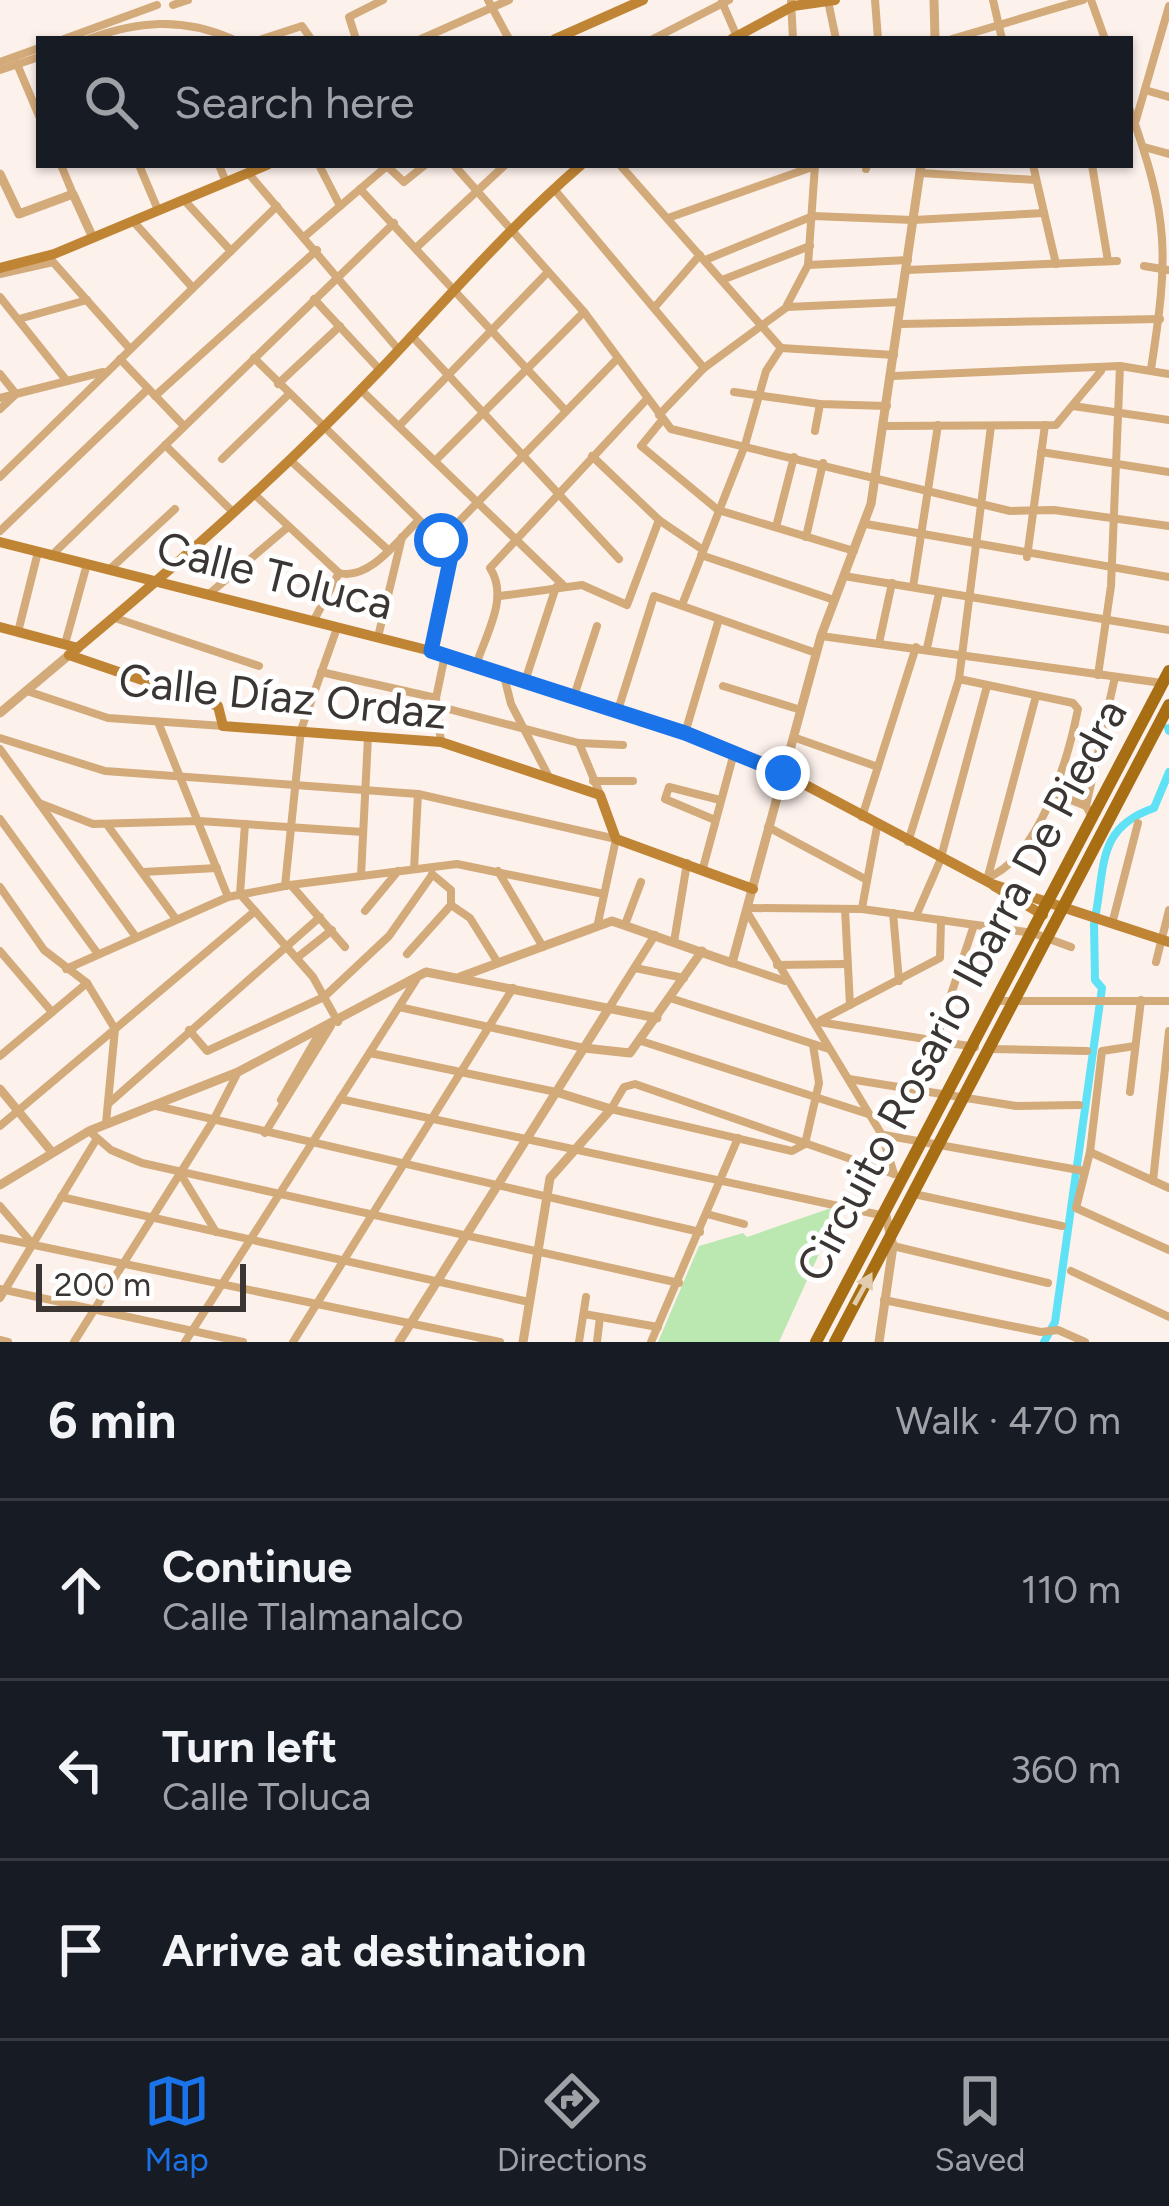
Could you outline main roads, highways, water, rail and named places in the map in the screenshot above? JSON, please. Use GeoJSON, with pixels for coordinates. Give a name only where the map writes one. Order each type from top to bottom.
{"type":"FeatureCollection","features":[{"type":"Feature","properties":{"kind":"main road"},"geometry":{"type":"LineString","coordinates":[[562,36],[643,0]]}},
{"type":"Feature","properties":{"kind":"main road"},"geometry":{"type":"LineString","coordinates":[[738,36],[792,3],[830,0]]}},
{"type":"Feature","properties":{"kind":"main road"},"geometry":{"type":"LineString","coordinates":[[0,271],[260,168]]}},
{"type":"Feature","properties":{"kind":"main road"},"geometry":{"type":"LineString","coordinates":[[0,627],[71,649],[113,618],[254,493],[380,370],[509,229],[577,168]]}},
{"type":"Feature","properties":{"kind":"main road","name":"Calle Toluca"},"geometry":{"type":"LineString","coordinates":[[0,542],[431,651],[685,733],[783,773],[940,861],[1051,908],[1165,941]]}},
{"type":"Feature","properties":{"kind":"main road","name":"Calle Díaz Ordaz"},"geometry":{"type":"LineString","coordinates":[[71,649],[218,706],[223,726],[441,742],[600,795],[616,839],[753,889]]}},
{"type":"Feature","properties":{"kind":"main road","name":"Circuito Rosario Ibarra De Piedra"},"geometry":{"type":"LineString","coordinates":[[816,1342],[999,1000],[1040,937],[1090,812],[1116,790],[1167,679]]}},
{"type":"Feature","properties":{"kind":"main road"},"geometry":{"type":"LineString","coordinates":[[835,1342],[1016,1000],[1051,908],[1169,705]]}},
{"type":"Feature","properties":{"kind":"waterway"},"geometry":{"type":"LineString","coordinates":[[1096,913],[1104,862],[1114,836],[1123,825],[1154,808],[1169,772]]}},
{"type":"Feature","properties":{"kind":"waterway"},"geometry":{"type":"LineString","coordinates":[[1044,1342],[1055,1322],[1102,988],[1095,980],[1094,924]]}}]}
